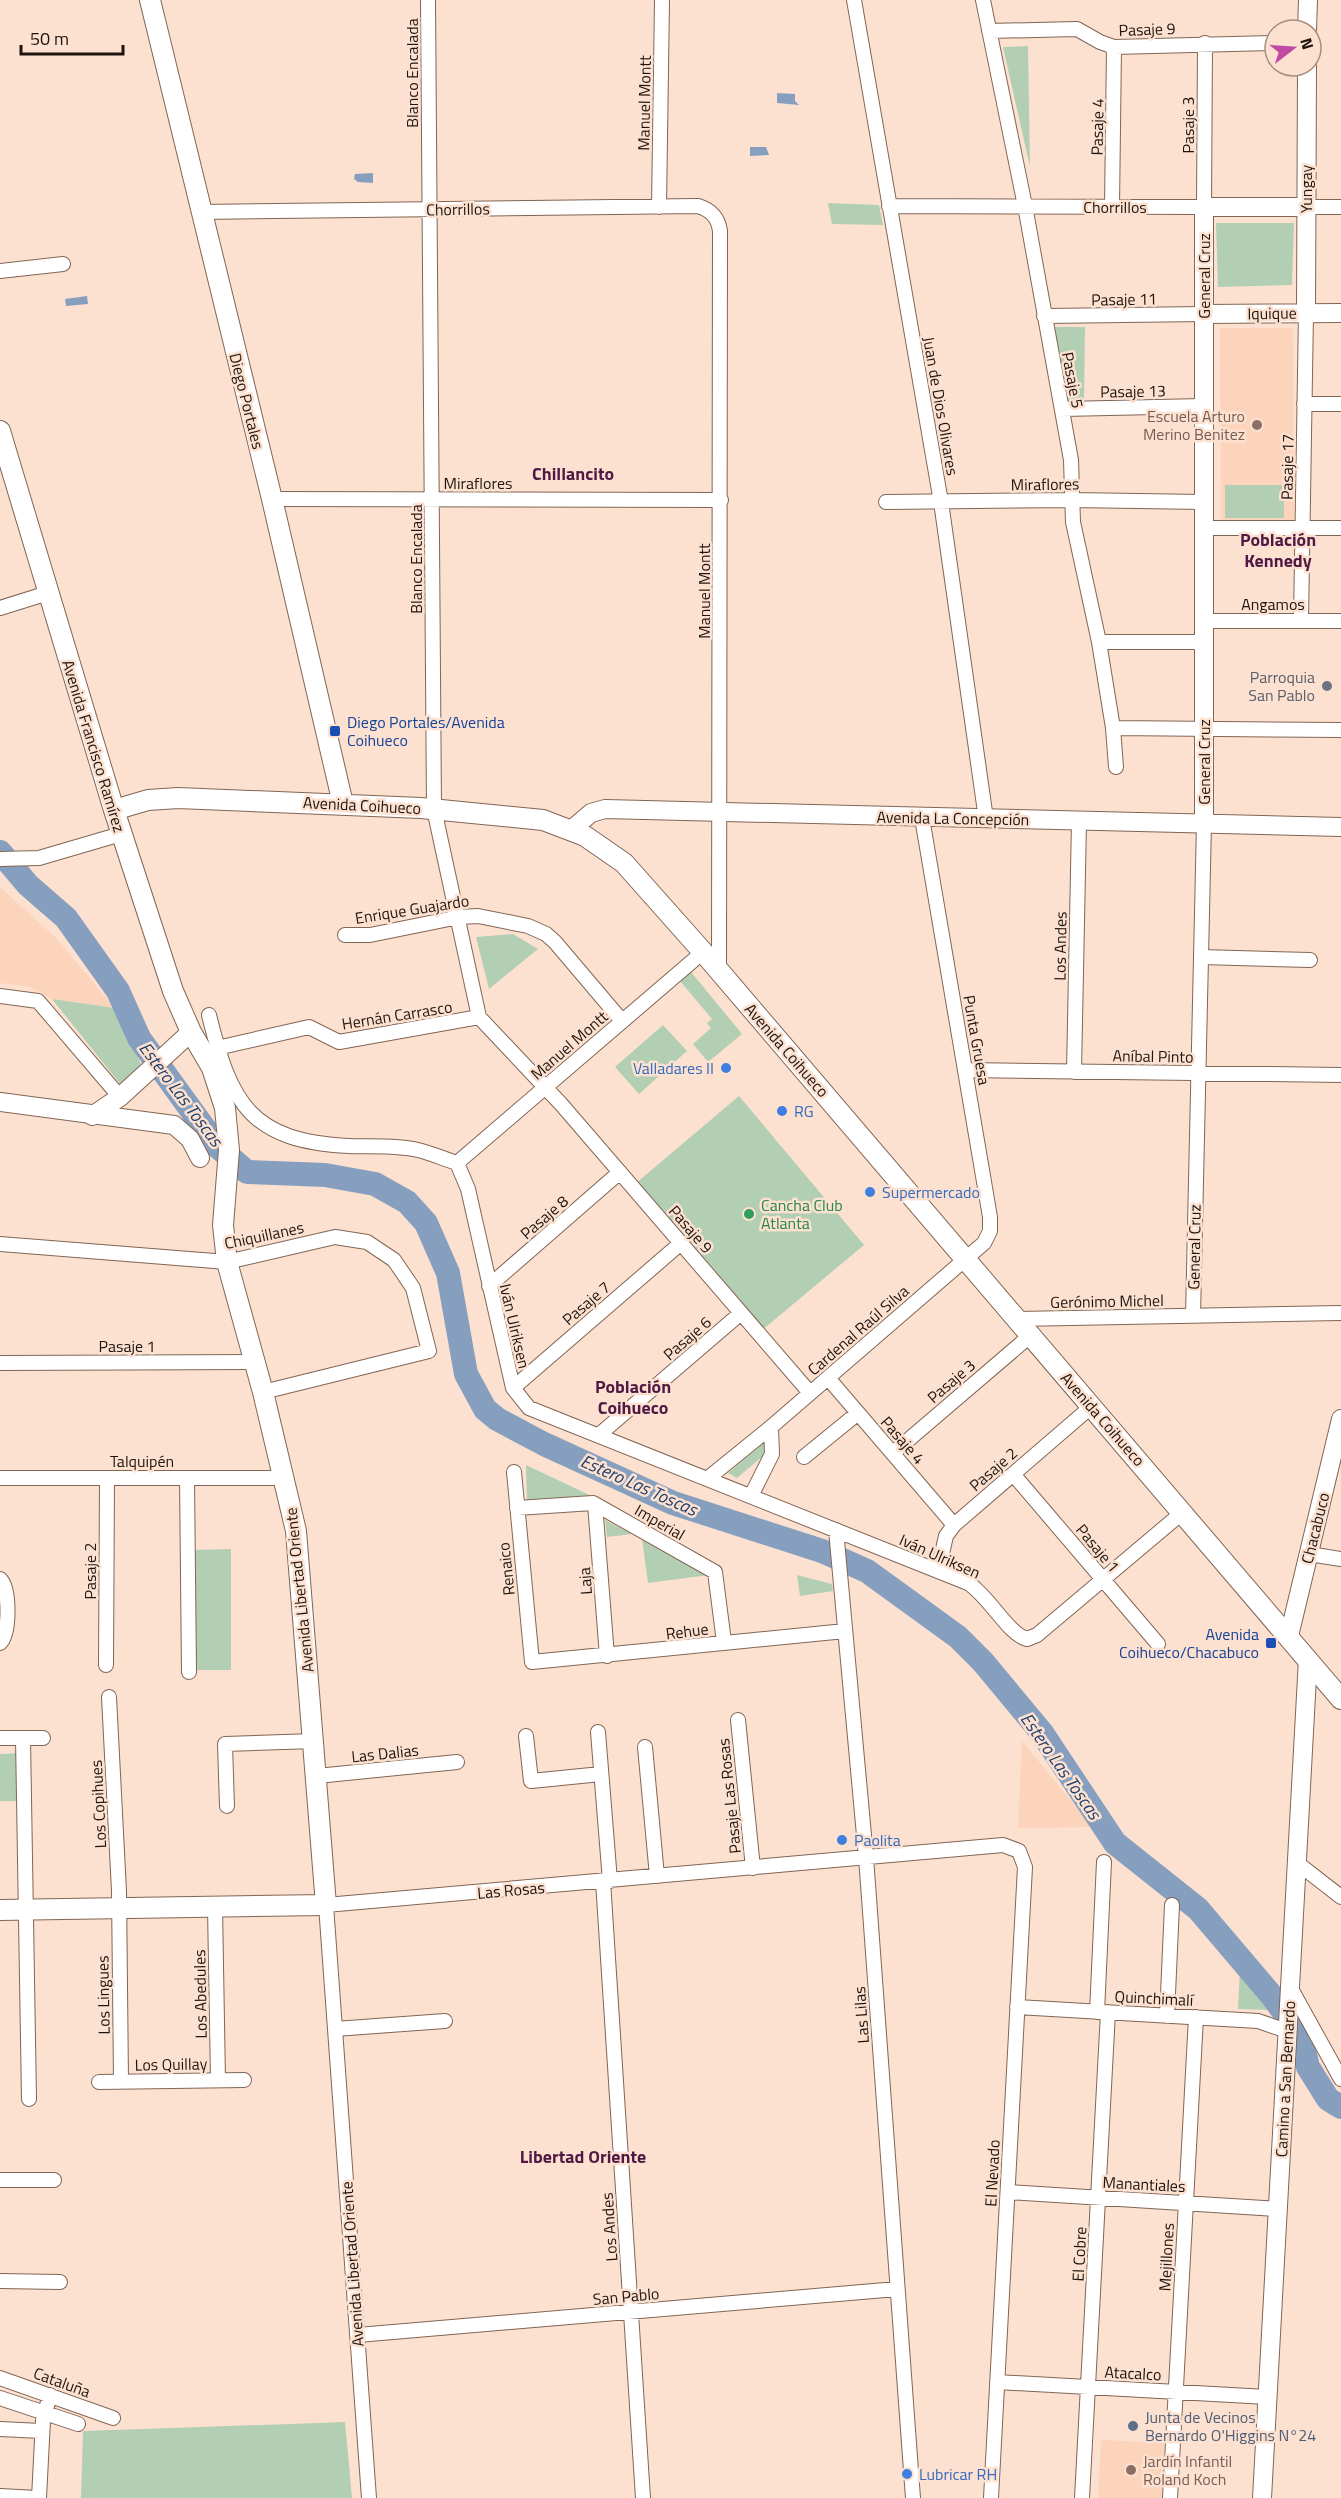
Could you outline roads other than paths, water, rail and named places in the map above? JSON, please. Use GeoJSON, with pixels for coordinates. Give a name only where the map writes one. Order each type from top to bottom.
{"type":"FeatureCollection","features":[{"type":"Feature","properties":{"kind":"main road","name":"Diego Portales"},"geometry":{"type":"LineString","coordinates":[[150,0],[272,499],[343,804]]}},
{"type":"Feature","properties":{"kind":"main road","name":"Avenida Francisco Ramírez"},"geometry":{"type":"LineString","coordinates":[[0,431],[121,834],[173,991],[191,1032],[211,1051]]}},
{"type":"Feature","properties":{"kind":"main road","name":"Avenida Coihueco"},"geometry":{"type":"LineString","coordinates":[[114,810],[134,803],[162,799],[343,804],[526,817],[571,830],[597,844],[624,863],[703,952],[1341,1699]]}},
{"type":"Feature","properties":{"kind":"main road","name":"Avenida Libertad Oriente"},"geometry":{"type":"LineString","coordinates":[[211,1051],[225,1108],[229,1150],[223,1225],[227,1262],[284,1478],[299,1560],[326,1905]]}},
{"type":"Feature","properties":{"kind":"main road","name":"Las Rosas"},"geometry":{"type":"LineString","coordinates":[[0,1910],[326,1905]]}},
{"type":"Feature","properties":{"kind":"street","name":"Blanco Encalada"},"geometry":{"type":"LineString","coordinates":[[428,0],[434,809],[459,916],[479,1017]]}},
{"type":"Feature","properties":{"kind":"street","name":"Manuel Montt"},"geometry":{"type":"LineString","coordinates":[[659,207],[662,0]]}},
{"type":"Feature","properties":{"kind":"street","name":"Juan de Dios Olivares"},"geometry":{"type":"LineString","coordinates":[[854,0],[941,502],[986,819]]}},
{"type":"Feature","properties":{"kind":"street","name":"Pasaje 5"},"geometry":{"type":"LineString","coordinates":[[983,0],[1025,206],[1062,408],[1071,460],[1073,522],[1099,642],[1113,728],[1116,767]]}},
{"type":"Feature","properties":{"kind":"street"},"geometry":{"type":"LineString","coordinates":[[1307,18],[1308,0]]}},
{"type":"Feature","properties":{"kind":"street","name":"Pasaje 9"},"geometry":{"type":"LineString","coordinates":[[989,31],[1077,28],[1100,42],[1114,47],[1263,43]]}},
{"type":"Feature","properties":{"kind":"street","name":"Pasaje 3"},"geometry":{"type":"LineString","coordinates":[[1204,43],[1204,207]]}},
{"type":"Feature","properties":{"kind":"street","name":"Pasaje 4"},"geometry":{"type":"LineString","coordinates":[[1112,207],[1114,47]]}},
{"type":"Feature","properties":{"kind":"street","name":"Yungay"},"geometry":{"type":"LineString","coordinates":[[1306,313],[1307,78]]}},
{"type":"Feature","properties":{"kind":"street","name":"Chorrillos"},"geometry":{"type":"LineString","coordinates":[[200,212],[698,206],[713,214]]}},
{"type":"Feature","properties":{"kind":"street","name":"Chorrillos"},"geometry":{"type":"LineString","coordinates":[[889,206],[1341,207]]}},
{"type":"Feature","properties":{"kind":"street","name":"General Cruz"},"geometry":{"type":"LineString","coordinates":[[1193,1316],[1204,823],[1204,207]]}},
{"type":"Feature","properties":{"kind":"street","name":"Manuel Montt"},"geometry":{"type":"LineString","coordinates":[[713,214],[720,231],[718,970]]}},
{"type":"Feature","properties":{"kind":"street"},"geometry":{"type":"LineString","coordinates":[[0,271],[63,264]]}},
{"type":"Feature","properties":{"kind":"street","name":"Pasaje 17"},"geometry":{"type":"LineString","coordinates":[[1301,621],[1306,313]]}},
{"type":"Feature","properties":{"kind":"street","name":"Iquique"},"geometry":{"type":"LineString","coordinates":[[1204,314],[1341,313]]}},
{"type":"Feature","properties":{"kind":"street","name":"Pasaje 11"},"geometry":{"type":"LineString","coordinates":[[1044,316],[1204,314]]}},
{"type":"Feature","properties":{"kind":"street"},"geometry":{"type":"LineString","coordinates":[[1304,404],[1341,404]]}},
{"type":"Feature","properties":{"kind":"street","name":"Pasaje 13"},"geometry":{"type":"LineString","coordinates":[[1062,408],[1204,406]]}},
{"type":"Feature","properties":{"kind":"street","name":"Miraflores"},"geometry":{"type":"LineString","coordinates":[[272,499],[721,500]]}},
{"type":"Feature","properties":{"kind":"street","name":"Miraflores"},"geometry":{"type":"LineString","coordinates":[[886,502],[1071,500],[1204,502]]}},
{"type":"Feature","properties":{"kind":"street"},"geometry":{"type":"LineString","coordinates":[[1204,528],[1341,528]]}},
{"type":"Feature","properties":{"kind":"street"},"geometry":{"type":"LineString","coordinates":[[0,608],[48,593]]}},
{"type":"Feature","properties":{"kind":"street","name":"Angamos"},"geometry":{"type":"LineString","coordinates":[[1204,621],[1341,621]]}},
{"type":"Feature","properties":{"kind":"street"},"geometry":{"type":"LineString","coordinates":[[1099,642],[1204,642]]}},
{"type":"Feature","properties":{"kind":"street"},"geometry":{"type":"LineString","coordinates":[[1113,728],[1341,730]]}},
{"type":"Feature","properties":{"kind":"street","name":"Avenida La Concepción"},"geometry":{"type":"LineString","coordinates":[[571,830],[591,813],[605,809],[1341,827]]}},
{"type":"Feature","properties":{"kind":"street","name":"Punta Gruesa"},"geometry":{"type":"LineString","coordinates":[[922,818],[991,1224],[984,1243],[965,1258]]}},
{"type":"Feature","properties":{"kind":"street","name":"Los Andes"},"geometry":{"type":"LineString","coordinates":[[1074,1072],[1079,821]]}},
{"type":"Feature","properties":{"kind":"street"},"geometry":{"type":"LineString","coordinates":[[0,859],[39,858],[121,834]]}},
{"type":"Feature","properties":{"kind":"street","name":"Enrique Guajardo"},"geometry":{"type":"LineString","coordinates":[[345,935],[370,935],[459,916],[478,916],[511,922],[546,934],[622,1021]]}},
{"type":"Feature","properties":{"kind":"street","name":"Manuel Montt"},"geometry":{"type":"LineString","coordinates":[[457,1163],[703,952]]}},
{"type":"Feature","properties":{"kind":"street"},"geometry":{"type":"LineString","coordinates":[[1201,957],[1310,960]]}},
{"type":"Feature","properties":{"kind":"street"},"geometry":{"type":"LineString","coordinates":[[0,996],[38,1001],[120,1097]]}},
{"type":"Feature","properties":{"kind":"street"},"geometry":{"type":"LineString","coordinates":[[209,1015],[211,1051],[235,1094],[264,1125],[283,1136],[305,1142],[416,1150],[457,1163]]}},
{"type":"Feature","properties":{"kind":"street"},"geometry":{"type":"LineString","coordinates":[[479,1017],[544,1088]]}},
{"type":"Feature","properties":{"kind":"street","name":"Hernán Carrasco"},"geometry":{"type":"LineString","coordinates":[[211,1051],[309,1027],[339,1042],[479,1017]]}},
{"type":"Feature","properties":{"kind":"street"},"geometry":{"type":"LineString","coordinates":[[92,1116],[120,1097],[191,1032]]}},
{"type":"Feature","properties":{"kind":"street","name":"Aníbal Pinto"},"geometry":{"type":"LineString","coordinates":[[965,1070],[1341,1075]]}},
{"type":"Feature","properties":{"kind":"street","name":"Pasaje 9"},"geometry":{"type":"LineString","coordinates":[[544,1088],[561,1104],[810,1393]]}},
{"type":"Feature","properties":{"kind":"street"},"geometry":{"type":"LineString","coordinates":[[0,1102],[92,1116],[174,1125],[190,1139],[200,1158]]}},
{"type":"Feature","properties":{"kind":"street","name":"Iván Ulriksen"},"geometry":{"type":"LineString","coordinates":[[457,1163],[468,1189],[513,1388],[529,1408],[600,1434],[977,1588],[1017,1634],[1027,1639],[1037,1635],[1103,1579]]}},
{"type":"Feature","properties":{"kind":"street","name":"Pasaje 8"},"geometry":{"type":"LineString","coordinates":[[489,1286],[620,1172]]}},
{"type":"Feature","properties":{"kind":"street","name":"Chiquillanes"},"geometry":{"type":"LineString","coordinates":[[0,1244],[227,1262],[335,1237],[367,1242],[394,1260],[413,1288],[429,1351],[262,1392]]}},
{"type":"Feature","properties":{"kind":"street","name":"Pasaje 7"},"geometry":{"type":"LineString","coordinates":[[513,1388],[681,1243]]}},
{"type":"Feature","properties":{"kind":"street","name":"Cardenal Raúl Silva"},"geometry":{"type":"LineString","coordinates":[[707,1479],[771,1427],[965,1258]]}},
{"type":"Feature","properties":{"kind":"street","name":"Pasaje 6"},"geometry":{"type":"LineString","coordinates":[[600,1434],[741,1313]]}},
{"type":"Feature","properties":{"kind":"street","name":"Gerónimo Michel"},"geometry":{"type":"LineString","coordinates":[[1017,1319],[1341,1313]]}},
{"type":"Feature","properties":{"kind":"street","name":"Pasaje 3"},"geometry":{"type":"LineString","coordinates":[[893,1453],[1031,1335]]}},
{"type":"Feature","properties":{"kind":"street","name":"Pasaje 1"},"geometry":{"type":"LineString","coordinates":[[0,1363],[255,1362]]}},
{"type":"Feature","properties":{"kind":"street","name":"Pasaje 4"},"geometry":{"type":"LineString","coordinates":[[828,1378],[954,1524]]}},
{"type":"Feature","properties":{"kind":"street","name":"Pasaje 2"},"geometry":{"type":"LineString","coordinates":[[938,1571],[946,1536],[954,1524],[1092,1406]]}},
{"type":"Feature","properties":{"kind":"street"},"geometry":{"type":"LineString","coordinates":[[804,1458],[858,1413]]}},
{"type":"Feature","properties":{"kind":"street","name":"Chacabuco"},"geometry":{"type":"LineString","coordinates":[[1288,1636],[1336,1459],[1341,1419]]}},
{"type":"Feature","properties":{"kind":"street"},"geometry":{"type":"LineString","coordinates":[[751,1496],[772,1454],[771,1427]]}},
{"type":"Feature","properties":{"kind":"street","name":"Renaico"},"geometry":{"type":"LineString","coordinates":[[514,1472],[532,1662]]}},
{"type":"Feature","properties":{"kind":"street","name":"Pasaje 1"},"geometry":{"type":"LineString","coordinates":[[1013,1474],[1158,1644]]}},
{"type":"Feature","properties":{"kind":"street","name":"Talquipén"},"geometry":{"type":"LineString","coordinates":[[0,1478],[284,1478]]}},
{"type":"Feature","properties":{"kind":"street","name":"Pasaje 2"},"geometry":{"type":"LineString","coordinates":[[106,1665],[107,1478]]}},
{"type":"Feature","properties":{"kind":"street"},"geometry":{"type":"LineString","coordinates":[[187,1478],[189,1672]]}},
{"type":"Feature","properties":{"kind":"street"},"geometry":{"type":"LineString","coordinates":[[517,1508],[596,1504]]}},
{"type":"Feature","properties":{"kind":"street","name":"Imperial"},"geometry":{"type":"LineString","coordinates":[[596,1504],[715,1572],[724,1642]]}},
{"type":"Feature","properties":{"kind":"street","name":"Laja"},"geometry":{"type":"LineString","coordinates":[[596,1504],[607,1656]]}},
{"type":"Feature","properties":{"kind":"street"},"geometry":{"type":"LineString","coordinates":[[1103,1579],[1183,1512]]}},
{"type":"Feature","properties":{"kind":"street","name":"Las Lilas"},"geometry":{"type":"LineString","coordinates":[[836,1530],[866,1857],[913,2498]]}},
{"type":"Feature","properties":{"kind":"street"},"geometry":{"type":"LineString","coordinates":[[1309,1554],[1341,1559]]}},
{"type":"Feature","properties":{"kind":"street"},"geometry":{"type":"LineString","coordinates":[[0,1579],[6,1587],[7,1622],[6,1636],[0,1643]]}},
{"type":"Feature","properties":{"kind":"street","name":"Rehue"},"geometry":{"type":"LineString","coordinates":[[532,1662],[845,1631]]}},
{"type":"Feature","properties":{"kind":"street","name":"Camino a San Bernardo"},"geometry":{"type":"LineString","coordinates":[[1262,2498],[1308,1659]]}},
{"type":"Feature","properties":{"kind":"street","name":"Los Copihues"},"geometry":{"type":"LineString","coordinates":[[109,1697],[119,1908]]}},
{"type":"Feature","properties":{"kind":"street","name":"Pasaje Las Rosas"},"geometry":{"type":"LineString","coordinates":[[738,1720],[753,1868]]}},
{"type":"Feature","properties":{"kind":"street","name":"Los Andes"},"geometry":{"type":"LineString","coordinates":[[598,1732],[643,2498]]}},
{"type":"Feature","properties":{"kind":"street"},"geometry":{"type":"LineString","coordinates":[[526,1736],[531,1781],[601,1774]]}},
{"type":"Feature","properties":{"kind":"street"},"geometry":{"type":"LineString","coordinates":[[0,1738],[43,1738]]}},
{"type":"Feature","properties":{"kind":"street"},"geometry":{"type":"LineString","coordinates":[[23,1738],[29,2099]]}},
{"type":"Feature","properties":{"kind":"street"},"geometry":{"type":"LineString","coordinates":[[227,1806],[225,1744],[314,1741]]}},
{"type":"Feature","properties":{"kind":"street"},"geometry":{"type":"LineString","coordinates":[[645,1747],[657,1876]]}},
{"type":"Feature","properties":{"kind":"street","name":"Las Dalias"},"geometry":{"type":"LineString","coordinates":[[317,1776],[456,1762]]}},
{"type":"Feature","properties":{"kind":"street","name":"Las Rosas"},"geometry":{"type":"LineString","coordinates":[[326,1905],[1003,1845],[1019,1851]]}},
{"type":"Feature","properties":{"kind":"street","name":"El Nevado"},"geometry":{"type":"LineString","coordinates":[[991,2498],[1025,1867],[1019,1851]]}},
{"type":"Feature","properties":{"kind":"street","name":"El Cobre"},"geometry":{"type":"LineString","coordinates":[[1082,2498],[1098,2198],[1104,1862]]}},
{"type":"Feature","properties":{"kind":"street"},"geometry":{"type":"LineString","coordinates":[[1296,1862],[1341,1897]]}},
{"type":"Feature","properties":{"kind":"street","name":"Avenida Libertad Oriente"},"geometry":{"type":"LineString","coordinates":[[326,1905],[369,2498]]}},
{"type":"Feature","properties":{"kind":"street"},"geometry":{"type":"LineString","coordinates":[[1167,2016],[1172,1905]]}},
{"type":"Feature","properties":{"kind":"street","name":"Los Abedules"},"geometry":{"type":"LineString","coordinates":[[215,1907],[218,2080]]}},
{"type":"Feature","properties":{"kind":"street","name":"Los Lingues"},"geometry":{"type":"LineString","coordinates":[[119,1908],[121,2081]]}},
{"type":"Feature","properties":{"kind":"street"},"geometry":{"type":"LineString","coordinates":[[1289,1993],[1341,2079]]}},
{"type":"Feature","properties":{"kind":"street","name":"Quinchimalí"},"geometry":{"type":"LineString","coordinates":[[1017,2007],[1258,2021],[1288,2026]]}},
{"type":"Feature","properties":{"kind":"street","name":"Mejillones"},"geometry":{"type":"LineString","coordinates":[[1170,2498],[1196,2017]]}},
{"type":"Feature","properties":{"kind":"street"},"geometry":{"type":"LineString","coordinates":[[335,2029],[445,2021]]}},
{"type":"Feature","properties":{"kind":"street","name":"Los Quillay"},"geometry":{"type":"LineString","coordinates":[[99,2082],[244,2080]]}},
{"type":"Feature","properties":{"kind":"street"},"geometry":{"type":"LineString","coordinates":[[0,2180],[54,2180]]}},
{"type":"Feature","properties":{"kind":"street","name":"Manantiales"},"geometry":{"type":"LineString","coordinates":[[1008,2193],[1278,2209]]}},
{"type":"Feature","properties":{"kind":"street"},"geometry":{"type":"LineString","coordinates":[[0,2281],[60,2282]]}},
{"type":"Feature","properties":{"kind":"street","name":"San Pablo"},"geometry":{"type":"LineString","coordinates":[[358,2335],[897,2289]]}},
{"type":"Feature","properties":{"kind":"street","name":"Cataluña"},"geometry":{"type":"LineString","coordinates":[[0,2378],[113,2418]]}},
{"type":"Feature","properties":{"kind":"street","name":"Atacalco"},"geometry":{"type":"LineString","coordinates":[[997,2382],[1267,2397]]}},
{"type":"Feature","properties":{"kind":"street"},"geometry":{"type":"LineString","coordinates":[[0,2496],[38,2498],[41,2431],[51,2395]]}},
{"type":"Feature","properties":{"kind":"street"},"geometry":{"type":"LineString","coordinates":[[0,2398],[78,2424]]}},
{"type":"Feature","properties":{"kind":"street"},"geometry":{"type":"LineString","coordinates":[[0,2429],[41,2431]]}},
{"type":"Feature","properties":{"kind":"water"},"geometry":{"type":"Polygon","coordinates":[[[777,93],[795,94],[795,101],[799,105],[777,103],[777,93]]]}},
{"type":"Feature","properties":{"kind":"water"},"geometry":{"type":"Polygon","coordinates":[[[750,147],[766,147],[769,155],[750,156],[750,147]]]}},
{"type":"Feature","properties":{"kind":"water"},"geometry":{"type":"Polygon","coordinates":[[[373,173],[373,183],[358,182],[354,179],[355,174],[373,173]]]}},
{"type":"Feature","properties":{"kind":"water"},"geometry":{"type":"Polygon","coordinates":[[[87,296],[88,304],[66,306],[65,299],[87,296]]]}},
{"type":"Feature","properties":{"kind":"waterway","name":"Estero Las Toscas"},"geometry":{"type":"LineString","coordinates":[[0,852],[28,885],[66,918],[118,991],[139,1038],[218,1147],[247,1172],[325,1175],[375,1184],[407,1202],[426,1223],[448,1273],[466,1374],[485,1409],[497,1419],[544,1444],[673,1503],[822,1551],[867,1571],[958,1637],[983,1662],[1042,1733],[1115,1843],[1198,1909],[1272,1996],[1300,2034],[1308,2067],[1328,2099],[1341,2107]]}},
{"type":"Feature","properties":{"kind":"place","name":"Escuela Arturo Merino Benitez"},"geometry":{"type":"Point","coordinates":[1257,425]}},
{"type":"Feature","properties":{"kind":"place","name":"Parroquia San Pablo"},"geometry":{"type":"Point","coordinates":[1327,686]}},
{"type":"Feature","properties":{"kind":"place","name":"Diego Portales/Avenida Coihueco"},"geometry":{"type":"Point","coordinates":[335,731]}},
{"type":"Feature","properties":{"kind":"place","name":"Valladares II"},"geometry":{"type":"Point","coordinates":[726,1068]}},
{"type":"Feature","properties":{"kind":"place","name":"RG"},"geometry":{"type":"Point","coordinates":[782,1111]}},
{"type":"Feature","properties":{"kind":"place","name":"Supermercado"},"geometry":{"type":"Point","coordinates":[870,1192]}},
{"type":"Feature","properties":{"kind":"place","name":"Cancha Club Atlanta"},"geometry":{"type":"Point","coordinates":[749,1214]}},
{"type":"Feature","properties":{"kind":"place","name":"Avenida Coihueco/Chacabuco"},"geometry":{"type":"Point","coordinates":[1271,1643]}},
{"type":"Feature","properties":{"kind":"place","name":"Paolita"},"geometry":{"type":"Point","coordinates":[842,1840]}},
{"type":"Feature","properties":{"kind":"place","name":"Junta de Vecinos Bernardo O'Higgins N°24"},"geometry":{"type":"Point","coordinates":[1133,2426]}},
{"type":"Feature","properties":{"kind":"place","name":"Jardín Infantil Roland Koch"},"geometry":{"type":"Point","coordinates":[1131,2470]}},
{"type":"Feature","properties":{"kind":"place","name":"Lubricar RH"},"geometry":{"type":"Point","coordinates":[907,2474]}},
{"type":"Feature","properties":{"kind":"district","name":"Chillancito"},"geometry":{"type":"Point","coordinates":[573,473]}},
{"type":"Feature","properties":{"kind":"district","name":"Población Kennedy"},"geometry":{"type":"Point","coordinates":[1278,549]}},
{"type":"Feature","properties":{"kind":"district","name":"Población Coihueco"},"geometry":{"type":"Point","coordinates":[633,1396]}},
{"type":"Feature","properties":{"kind":"district","name":"Libertad Oriente"},"geometry":{"type":"Point","coordinates":[583,2156]}}]}
